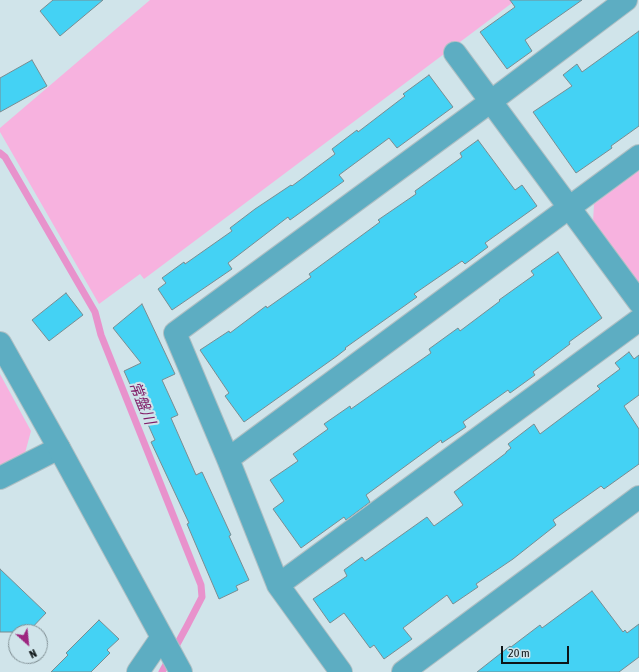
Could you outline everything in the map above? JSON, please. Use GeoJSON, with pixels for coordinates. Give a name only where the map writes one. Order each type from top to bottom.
{"type":"FeatureCollection","features":[{"type":"Feature","properties":{"kind":"street"},"geometry":{"type":"LineString","coordinates":[[341,672],[278,585],[228,459],[175,333],[490,102],[626,0]]}},
{"type":"Feature","properties":{"kind":"street"},"geometry":{"type":"LineString","coordinates":[[455,53],[639,302]]}},
{"type":"Feature","properties":{"kind":"street"},"geometry":{"type":"LineString","coordinates":[[228,459],[639,156]]}},
{"type":"Feature","properties":{"kind":"street"},"geometry":{"type":"LineString","coordinates":[[278,585],[639,320]]}},
{"type":"Feature","properties":{"kind":"street"},"geometry":{"type":"LineString","coordinates":[[0,344],[59,448],[180,671]]}},
{"type":"Feature","properties":{"kind":"street"},"geometry":{"type":"LineString","coordinates":[[0,478],[59,448]]}},
{"type":"Feature","properties":{"kind":"street"},"geometry":{"type":"LineString","coordinates":[[403,672],[639,497]]}},
{"type":"Feature","properties":{"kind":"street"},"geometry":{"type":"LineString","coordinates":[[138,672],[165,643]]}},
{"type":"Feature","properties":{"kind":"shaded area"},"geometry":{"type":"Polygon","coordinates":[[[150,0],[516,0],[144,279],[140,274],[99,304],[0,132],[0,128],[150,0]]]}},
{"type":"Feature","properties":{"kind":"shaded area"},"geometry":{"type":"Polygon","coordinates":[[[639,170],[639,285],[593,222],[594,204],[639,170]]]}},
{"type":"Feature","properties":{"kind":"shaded area"},"geometry":{"type":"Polygon","coordinates":[[[0,374],[31,431],[25,453],[0,466],[0,374]]]}},
{"type":"Feature","properties":{"kind":"building"},"geometry":{"type":"Polygon","coordinates":[[[53,0],[103,0],[60,36],[40,11],[53,0]]]}},
{"type":"Feature","properties":{"kind":"building"},"geometry":{"type":"Polygon","coordinates":[[[510,0],[582,0],[525,40],[532,51],[507,69],[480,32],[515,7],[510,0]]]}},
{"type":"Feature","properties":{"kind":"building"},"geometry":{"type":"Polygon","coordinates":[[[639,31],[639,126],[611,146],[612,148],[576,173],[533,112],[572,86],[563,75],[577,64],[582,72],[639,31]]]}},
{"type":"Feature","properties":{"kind":"building"},"geometry":{"type":"Polygon","coordinates":[[[32,60],[47,86],[0,112],[0,78],[32,60]]]}},
{"type":"Feature","properties":{"kind":"building"},"geometry":{"type":"Polygon","coordinates":[[[429,75],[453,107],[397,148],[389,138],[339,175],[344,181],[290,220],[288,217],[228,263],[232,269],[172,310],[158,289],[166,283],[162,278],[232,231],[230,228],[255,209],[291,185],[292,186],[335,154],[332,149],[357,130],[358,132],[405,96],[403,94],[429,75]]]}},
{"type":"Feature","properties":{"kind":"building"},"geometry":{"type":"Polygon","coordinates":[[[478,140],[515,190],[522,185],[537,206],[485,243],[488,247],[465,264],[462,261],[414,294],[417,297],[244,422],[225,396],[229,393],[200,350],[229,331],[230,333],[266,306],[267,308],[311,277],[309,274],[380,222],[378,220],[416,194],[415,191],[462,157],[460,153],[478,140]]]}},
{"type":"Feature","properties":{"kind":"building"},"geometry":{"type":"Polygon","coordinates":[[[558,252],[602,318],[569,342],[570,344],[533,372],[535,375],[510,393],[508,390],[463,422],[466,427],[442,443],[441,440],[366,495],[370,502],[346,520],[344,517],[301,548],[273,509],[284,501],[270,480],[298,461],[293,454],[328,429],[324,424],[350,406],[351,409],[431,353],[429,349],[458,328],[460,331],[500,301],[499,300],[534,275],[531,271],[558,252]]]}},
{"type":"Feature","properties":{"kind":"building"},"geometry":{"type":"Polygon","coordinates":[[[66,293],[83,315],[49,341],[32,320],[66,293]]]}},
{"type":"Feature","properties":{"kind":"building"},"geometry":{"type":"Polygon","coordinates":[[[142,304],[175,374],[162,380],[178,415],[171,418],[196,475],[202,472],[231,535],[229,536],[249,580],[236,586],[238,590],[219,599],[187,524],[189,523],[151,442],[155,440],[124,371],[141,363],[113,328],[142,304]]]}},
{"type":"Feature","properties":{"kind":"building"},"geometry":{"type":"Polygon","coordinates":[[[629,352],[634,359],[639,355],[639,395],[624,406],[639,429],[639,464],[604,489],[601,486],[553,520],[556,525],[513,559],[476,584],[478,587],[453,604],[447,595],[403,628],[412,639],[384,659],[374,645],[370,648],[344,613],[330,623],[313,599],[347,576],[344,570],[362,557],[365,561],[427,517],[434,526],[463,505],[454,492],[506,453],[511,448],[508,444],[534,424],[540,434],[600,389],[597,386],[620,369],[615,363],[629,352]]]}},
{"type":"Feature","properties":{"kind":"building"},"geometry":{"type":"Polygon","coordinates":[[[0,569],[46,613],[36,624],[8,624],[8,632],[0,632],[0,569]]]}},
{"type":"Feature","properties":{"kind":"building"},"geometry":{"type":"Polygon","coordinates":[[[592,591],[623,632],[625,630],[627,633],[639,624],[639,657],[619,672],[477,672],[510,646],[511,647],[540,625],[542,628],[592,591]]]}},
{"type":"Feature","properties":{"kind":"building"},"geometry":{"type":"Polygon","coordinates":[[[99,620],[119,639],[107,650],[110,653],[91,672],[51,672],[68,655],[66,653],[99,620]]]}},
{"type":"Feature","properties":{"kind":"waterway","name":"常盤川"},"geometry":{"type":"LineString","coordinates":[[0,153],[5,157],[95,312],[101,335],[201,585],[202,597],[162,672]]}}]}
